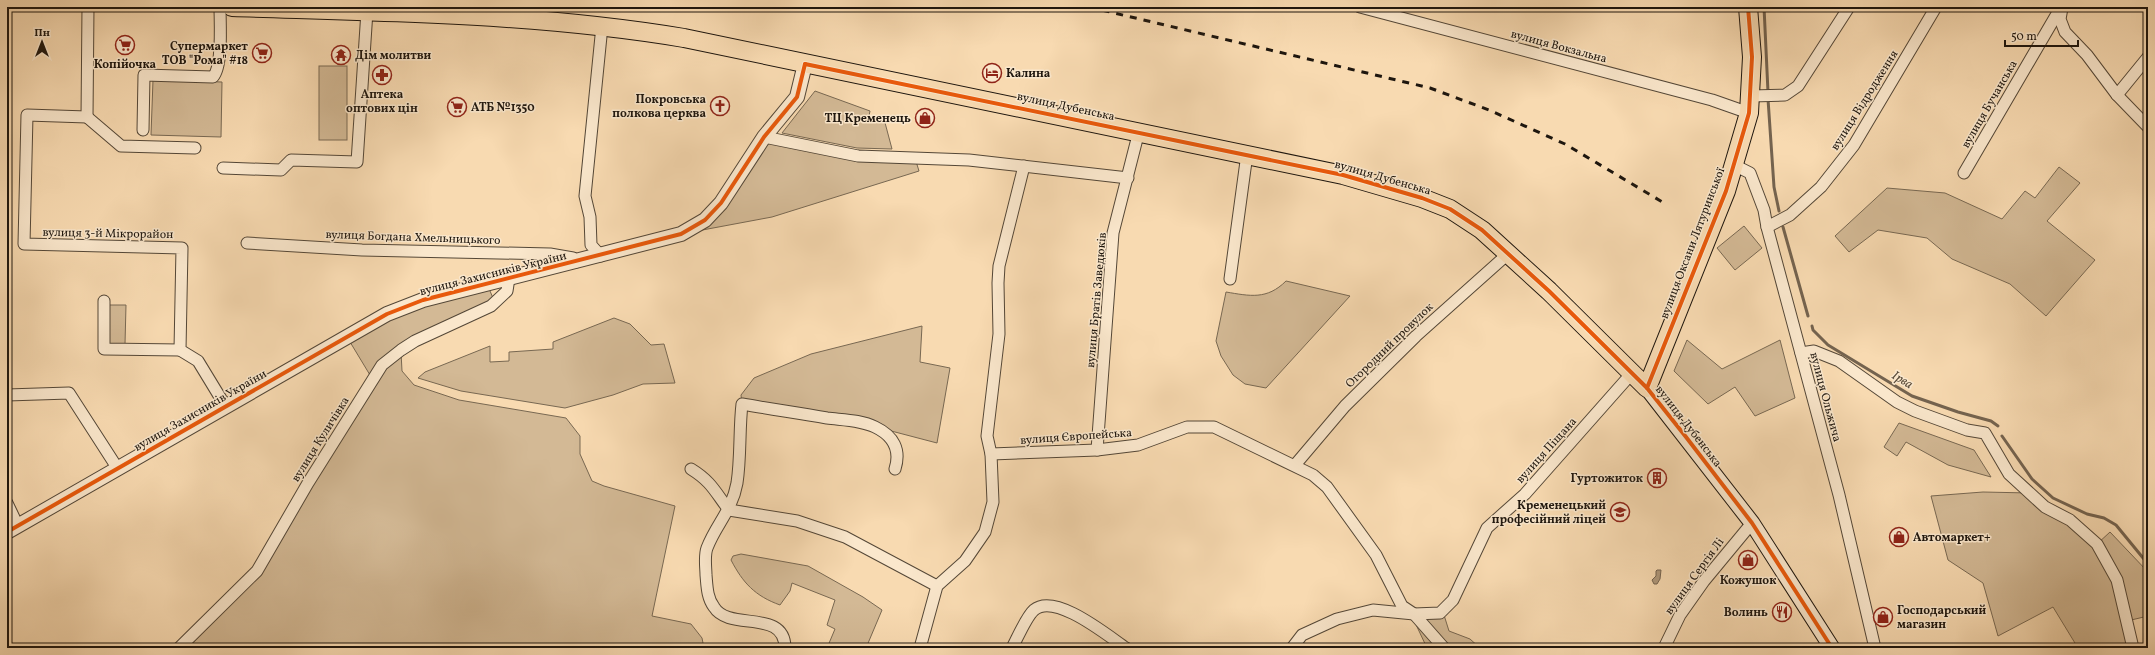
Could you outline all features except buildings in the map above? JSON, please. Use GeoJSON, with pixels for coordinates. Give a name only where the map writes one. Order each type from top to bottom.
{"type":"FeatureCollection","features":[{"type":"Feature","properties":{"kind":"highway","name":"вулиця Оксани Лятуринської"},"geometry":{"type":"LineString","coordinates":[[1647,388],[1726,191],[1750,105],[1752,57],[1748,7]]}},
{"type":"Feature","properties":{"kind":"highway","name":"вулиця Дубенська"},"geometry":{"type":"LineString","coordinates":[[224,11],[367,11],[467,14],[602,26],[684,38],[1343,175],[1422,198],[1450,209],[1482,230],[1510,253],[1647,388]]}},
{"type":"Feature","properties":{"kind":"main road","name":"вулиця Дубенська"},"geometry":{"type":"LineString","coordinates":[[1647,388],[1752,523],[1832,648]]}},
{"type":"Feature","properties":{"kind":"street"},"geometry":{"type":"LineString","coordinates":[[88,7],[87,117],[121,146],[195,148]]}},
{"type":"Feature","properties":{"kind":"street","name":"вулиця Вокзальна"},"geometry":{"type":"LineString","coordinates":[[1360,7],[1712,100],[1750,105]]}},
{"type":"Feature","properties":{"kind":"street"},"geometry":{"type":"LineString","coordinates":[[1750,105],[1785,95],[1798,86],[1849,7]]}},
{"type":"Feature","properties":{"kind":"street","name":"вулиця Відродження"},"geometry":{"type":"LineString","coordinates":[[1767,227],[1790,215],[1820,187],[1854,145],[1936,7]]}},
{"type":"Feature","properties":{"kind":"street","name":"вулиця Бучанська"},"geometry":{"type":"LineString","coordinates":[[2061,7],[2060,19],[2065,32],[2087,55],[2117,95],[2148,127]]}},
{"type":"Feature","properties":{"kind":"street","name":"вулиця Бучанська"},"geometry":{"type":"LineString","coordinates":[[1964,173],[2061,7]]}},
{"type":"Feature","properties":{"kind":"street"},"geometry":{"type":"LineString","coordinates":[[143,130],[144,75],[213,77],[216,74],[224,11]]}},
{"type":"Feature","properties":{"kind":"street"},"geometry":{"type":"LineString","coordinates":[[223,168],[282,170],[291,160],[357,162],[367,11]]}},
{"type":"Feature","properties":{"kind":"street"},"geometry":{"type":"LineString","coordinates":[[601,256],[591,245],[590,217],[585,196],[602,26]]}},
{"type":"Feature","properties":{"kind":"street"},"geometry":{"type":"LineString","coordinates":[[2117,95],[2148,57]]}},
{"type":"Feature","properties":{"kind":"street","name":"вулиця Захисників України"},"geometry":{"type":"LineString","coordinates":[[12,529],[386,314],[423,300],[601,256],[681,234],[705,220],[721,203],[764,137],[797,97],[805,64]]}},
{"type":"Feature","properties":{"kind":"street","name":"вулиця 3-й Мікрорайон"},"geometry":{"type":"LineString","coordinates":[[87,117],[27,115],[24,244],[182,248],[180,350]]}},
{"type":"Feature","properties":{"kind":"street","name":"вулиця Братів Заведюків"},"geometry":{"type":"LineString","coordinates":[[1097,450],[1113,233],[1139,132]]}},
{"type":"Feature","properties":{"kind":"street"},"geometry":{"type":"LineString","coordinates":[[764,137],[858,156],[969,160],[1128,178]]}},
{"type":"Feature","properties":{"kind":"street"},"geometry":{"type":"LineString","coordinates":[[1230,279],[1247,154]]}},
{"type":"Feature","properties":{"kind":"street","name":"вулиця Ольжича"},"geometry":{"type":"LineString","coordinates":[[1734,165],[1750,173],[1764,210],[1767,227],[1839,495],[1874,648]]}},
{"type":"Feature","properties":{"kind":"street"},"geometry":{"type":"LineString","coordinates":[[920,648],[937,586],[965,561],[984,532],[993,502],[992,454],[987,436],[999,341],[998,283],[1000,266],[1024,166]]}},
{"type":"Feature","properties":{"kind":"street","name":"вулиця Богдана Хмельницького"},"geometry":{"type":"LineString","coordinates":[[246,242],[369,250],[550,254],[573,258],[576,262]]}},
{"type":"Feature","properties":{"kind":"street","name":"Огородний провулок"},"geometry":{"type":"LineString","coordinates":[[1295,465],[1345,406],[1416,336],[1510,253]]}},
{"type":"Feature","properties":{"kind":"street","name":"вулиця Куличівка"},"geometry":{"type":"LineString","coordinates":[[179,648],[257,571],[308,483],[382,365],[415,341],[491,306],[507,291],[509,278]]}},
{"type":"Feature","properties":{"kind":"street"},"geometry":{"type":"LineString","coordinates":[[104,301],[104,349],[180,350],[198,361],[226,407]]}},
{"type":"Feature","properties":{"kind":"street"},"geometry":{"type":"LineString","coordinates":[[1801,354],[1814,351],[1839,361],[1897,402],[1915,411],[1967,430],[1985,433],[2008,474],[2045,507],[2070,520],[2097,544],[2117,580],[2133,648]]}},
{"type":"Feature","properties":{"kind":"street","name":"вулиця Піщана"},"geometry":{"type":"LineString","coordinates":[[1292,648],[1302,635],[1337,619],[1373,610],[1414,614],[1440,613],[1453,600],[1487,528],[1526,494],[1632,373]]}},
{"type":"Feature","properties":{"kind":"street"},"geometry":{"type":"LineString","coordinates":[[7,395],[69,392],[118,469]]}},
{"type":"Feature","properties":{"kind":"street"},"geometry":{"type":"LineString","coordinates":[[785,648],[785,639],[778,630],[766,623],[725,618],[714,608],[707,590],[706,550],[729,510],[737,483],[742,404],[856,422],[876,427],[890,437],[898,449],[898,458],[895,469]]}},
{"type":"Feature","properties":{"kind":"street","name":"вулиця Європейська"},"geometry":{"type":"LineString","coordinates":[[992,454],[1097,450],[1138,446],[1187,427],[1214,427],[1295,465],[1313,475],[1327,487],[1376,555],[1402,606],[1414,614],[1444,648]]}},
{"type":"Feature","properties":{"kind":"street"},"geometry":{"type":"LineString","coordinates":[[691,469],[703,476],[715,488],[729,510],[797,521],[845,537],[937,586]]}},
{"type":"Feature","properties":{"kind":"street"},"geometry":{"type":"LineString","coordinates":[[7,503],[12,529]]}},
{"type":"Feature","properties":{"kind":"street","name":"вулиця Сергія Лі"},"geometry":{"type":"LineString","coordinates":[[1664,648],[1680,615],[1704,581],[1752,523]]}},
{"type":"Feature","properties":{"kind":"street"},"geometry":{"type":"LineString","coordinates":[[1012,648],[1033,610],[1043,606],[1054,606],[1070,612],[1126,648]]}},
{"type":"Feature","properties":{"kind":"shaded area"},"geometry":{"type":"Polygon","coordinates":[[[319,66],[347,66],[347,140],[319,140],[319,66]]]}},
{"type":"Feature","properties":{"kind":"shaded area"},"geometry":{"type":"Polygon","coordinates":[[[153,80],[222,82],[221,137],[151,135],[153,80]]]}},
{"type":"Feature","properties":{"kind":"shaded area"},"geometry":{"type":"Polygon","coordinates":[[[815,91],[870,111],[869,116],[884,119],[892,149],[857,148],[782,133],[815,91]]]}},
{"type":"Feature","properties":{"kind":"shaded area"},"geometry":{"type":"Polygon","coordinates":[[[764,137],[858,156],[915,158],[919,171],[772,217],[681,234],[705,220],[764,137]]]}},
{"type":"Feature","properties":{"kind":"shaded area"},"geometry":{"type":"Polygon","coordinates":[[[2059,167],[2080,183],[2047,221],[2095,260],[2046,316],[2010,284],[1952,259],[1927,238],[1878,230],[1849,252],[1835,236],[1887,188],[1945,193],[2002,219],[2025,191],[2035,198],[2059,167]]]}},
{"type":"Feature","properties":{"kind":"shaded area"},"geometry":{"type":"Polygon","coordinates":[[[1744,226],[1762,248],[1735,270],[1717,248],[1744,226]]]}},
{"type":"Feature","properties":{"kind":"shaded area"},"geometry":{"type":"Polygon","coordinates":[[[1286,281],[1350,296],[1266,388],[1245,384],[1233,375],[1221,356],[1216,341],[1226,292],[1243,295],[1265,294],[1279,287],[1286,281]]]}},
{"type":"Feature","properties":{"kind":"shaded area"},"geometry":{"type":"Polygon","coordinates":[[[487,284],[493,298],[491,306],[401,352],[402,371],[414,385],[459,400],[566,418],[580,436],[580,454],[592,481],[604,486],[675,506],[652,616],[691,624],[702,638],[704,648],[179,648],[257,571],[373,380],[347,337],[387,314],[487,284]]]}},
{"type":"Feature","properties":{"kind":"shaded area"},"geometry":{"type":"Polygon","coordinates":[[[109,305],[126,305],[125,344],[109,344],[109,305]]]}},
{"type":"Feature","properties":{"kind":"shaded area"},"geometry":{"type":"Polygon","coordinates":[[[614,318],[630,324],[651,345],[664,344],[675,383],[643,384],[613,395],[565,408],[461,391],[418,378],[425,372],[490,346],[490,362],[509,361],[509,352],[553,349],[553,342],[614,318]]]}},
{"type":"Feature","properties":{"kind":"shaded area"},"geometry":{"type":"Polygon","coordinates":[[[922,326],[920,362],[950,368],[937,443],[876,427],[742,404],[741,395],[754,378],[811,354],[922,326]]]}},
{"type":"Feature","properties":{"kind":"shaded area"},"geometry":{"type":"Polygon","coordinates":[[[1687,340],[1722,369],[1780,340],[1795,398],[1755,416],[1735,387],[1708,404],[1674,371],[1687,340]]]}},
{"type":"Feature","properties":{"kind":"shaded area"},"geometry":{"type":"Polygon","coordinates":[[[1899,423],[1974,450],[1991,477],[1948,465],[1906,442],[1897,456],[1884,447],[1899,423]]]}},
{"type":"Feature","properties":{"kind":"shaded area"},"geometry":{"type":"Polygon","coordinates":[[[1983,492],[2030,493],[2097,544],[2110,532],[2148,572],[2148,616],[2127,621],[2133,648],[2078,648],[2053,607],[1998,636],[1983,583],[1948,560],[1931,496],[1983,492]]]}},
{"type":"Feature","properties":{"kind":"shaded area"},"geometry":{"type":"Polygon","coordinates":[[[741,554],[808,566],[863,597],[882,610],[866,648],[827,648],[835,629],[827,625],[835,600],[792,583],[790,591],[780,605],[771,601],[751,588],[740,575],[731,560],[733,556],[741,554]]]}},
{"type":"Feature","properties":{"kind":"shaded area"},"geometry":{"type":"Polygon","coordinates":[[[1657,570],[1661,570],[1660,579],[1657,584],[1654,584],[1652,580],[1656,576],[1657,570]]]}},
{"type":"Feature","properties":{"kind":"shaded area"},"geometry":{"type":"Polygon","coordinates":[[[1411,614],[1444,615],[1449,631],[1470,639],[1480,648],[1427,648],[1411,614]]]}},
{"type":"Feature","properties":{"kind":"waterway","name":"Ірва"},"geometry":{"type":"LineString","coordinates":[[1764,7],[1768,92]]}},
{"type":"Feature","properties":{"kind":"waterway","name":"Ірва"},"geometry":{"type":"LineString","coordinates":[[1768,99],[1774,187],[1779,211]]}},
{"type":"Feature","properties":{"kind":"waterway","name":"Ірва"},"geometry":{"type":"LineString","coordinates":[[1783,227],[1808,316]]}},
{"type":"Feature","properties":{"kind":"waterway","name":"Ірва"},"geometry":{"type":"LineString","coordinates":[[1812,326],[1813,330],[1828,345],[1912,396],[1958,412],[1991,421],[1998,426]]}},
{"type":"Feature","properties":{"kind":"waterway","name":"Ірва"},"geometry":{"type":"LineString","coordinates":[[2002,436],[2032,479],[2053,498],[2087,514],[2104,518],[2116,525],[2148,564]]}},
{"type":"Feature","properties":{"kind":"railway"},"geometry":{"type":"LineString","coordinates":[[1089,7],[1430,88],[1489,110],[1565,144],[1664,203]]}},
{"type":"Feature","properties":{"kind":"cycle path"},"geometry":{"type":"LineString","coordinates":[[1647,388],[1726,191],[1749,113],[1752,57],[1748,7]]}},
{"type":"Feature","properties":{"kind":"cycle path"},"geometry":{"type":"LineString","coordinates":[[805,64],[1343,175],[1422,198],[1450,209],[1482,230],[1549,291],[1647,388],[1752,523],[1832,648]]}},
{"type":"Feature","properties":{"kind":"cycle path"},"geometry":{"type":"LineString","coordinates":[[7,532],[387,314],[423,300],[681,234],[705,220],[721,203],[764,137],[797,97],[805,64]]}},
{"type":"Feature","properties":{"kind":"place","name":"Копійочка"},"geometry":{"type":"Point","coordinates":[125,45]}},
{"type":"Feature","properties":{"kind":"place","name":"Супермаркет ТОВ \"Рома\" #18"},"geometry":{"type":"Point","coordinates":[262,53]}},
{"type":"Feature","properties":{"kind":"place","name":"Дім молитви"},"geometry":{"type":"Point","coordinates":[341,55]}},
{"type":"Feature","properties":{"kind":"place","name":"Калина"},"geometry":{"type":"Point","coordinates":[992,73]}},
{"type":"Feature","properties":{"kind":"place","name":"Аптека оптових цін"},"geometry":{"type":"Point","coordinates":[382,75]}},
{"type":"Feature","properties":{"kind":"place","name":"Покровська полкова церква"},"geometry":{"type":"Point","coordinates":[720,106]}},
{"type":"Feature","properties":{"kind":"place","name":"АТБ №1350"},"geometry":{"type":"Point","coordinates":[457,107]}},
{"type":"Feature","properties":{"kind":"place","name":"ТЦ Кременець"},"geometry":{"type":"Point","coordinates":[925,118]}},
{"type":"Feature","properties":{"kind":"place","name":"Гуртожиток"},"geometry":{"type":"Point","coordinates":[1657,478]}},
{"type":"Feature","properties":{"kind":"place","name":"Кременецький професійний ліцей"},"geometry":{"type":"Point","coordinates":[1620,512]}},
{"type":"Feature","properties":{"kind":"place","name":"Автомаркет+"},"geometry":{"type":"Point","coordinates":[1899,537]}},
{"type":"Feature","properties":{"kind":"place","name":"Кожушок"},"geometry":{"type":"Point","coordinates":[1748,560]}},
{"type":"Feature","properties":{"kind":"place","name":"Волинь"},"geometry":{"type":"Point","coordinates":[1782,612]}},
{"type":"Feature","properties":{"kind":"place","name":"Господарський магазин"},"geometry":{"type":"Point","coordinates":[1883,617]}}]}
